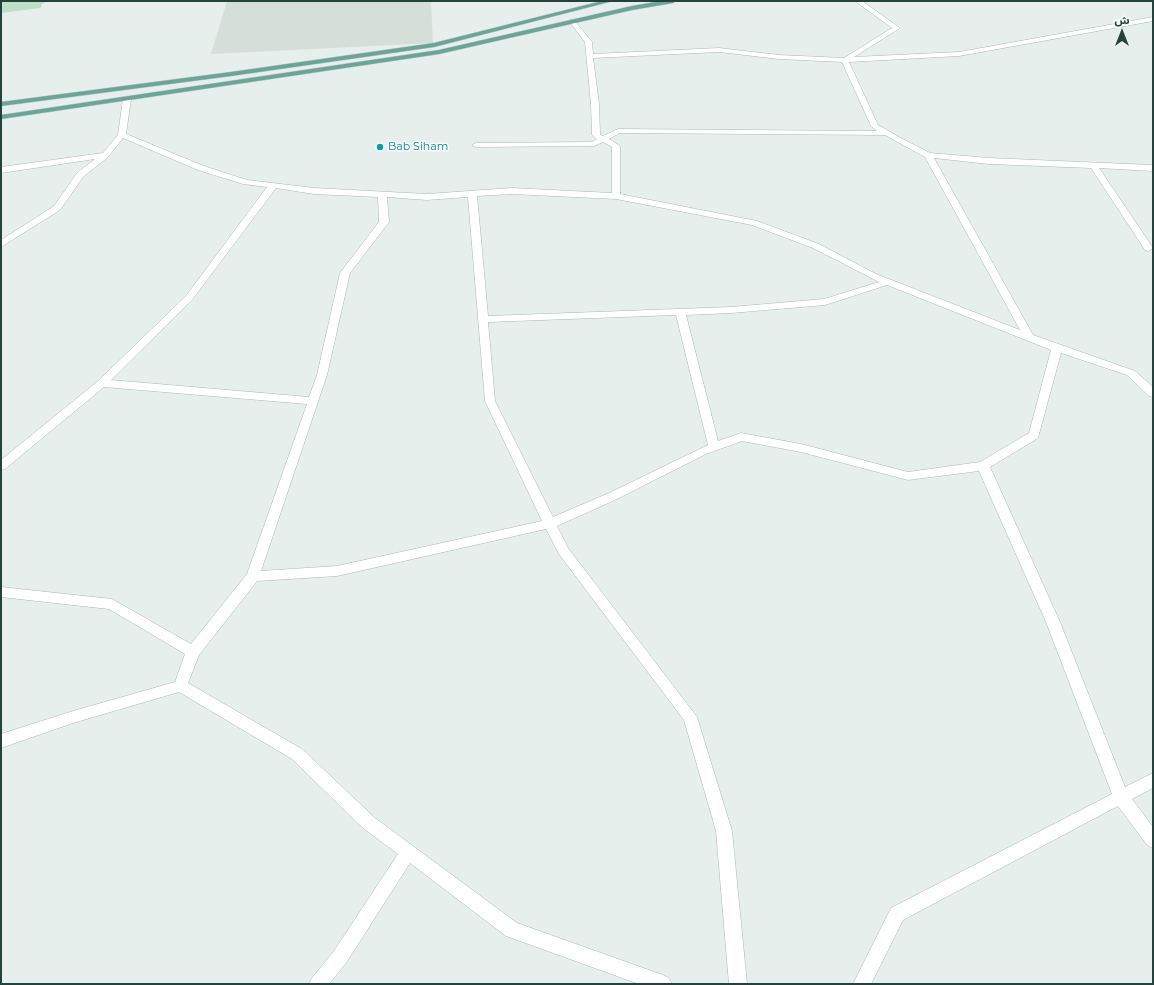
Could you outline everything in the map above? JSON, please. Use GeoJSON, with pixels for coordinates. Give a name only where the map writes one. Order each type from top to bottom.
{"type":"FeatureCollection","features":[{"type":"Feature","properties":{"kind":"main road"},"geometry":{"type":"LineString","coordinates":[[1,104],[231,74],[434,45],[610,1]]}},
{"type":"Feature","properties":{"kind":"main road"},"geometry":{"type":"LineString","coordinates":[[1,117],[439,52],[572,21],[673,1]]}},
{"type":"Feature","properties":{"kind":"street"},"geometry":{"type":"LineString","coordinates":[[845,60],[897,28],[858,1]]}},
{"type":"Feature","properties":{"kind":"street"},"geometry":{"type":"LineString","coordinates":[[590,56],[719,50],[779,57],[845,60],[959,54],[1153,19]]}},
{"type":"Feature","properties":{"kind":"street"},"geometry":{"type":"LineString","coordinates":[[572,21],[588,42],[595,104],[596,135],[616,146],[616,196]]}},
{"type":"Feature","properties":{"kind":"street"},"geometry":{"type":"LineString","coordinates":[[845,60],[875,126],[928,155],[989,161],[1153,168]]}},
{"type":"Feature","properties":{"kind":"street"},"geometry":{"type":"LineString","coordinates":[[1,244],[57,208],[80,175],[105,155],[122,135],[127,99]]}},
{"type":"Feature","properties":{"kind":"street"},"geometry":{"type":"LineString","coordinates":[[476,145],[594,144],[618,131],[886,133]]}},
{"type":"Feature","properties":{"kind":"street"},"geometry":{"type":"LineString","coordinates":[[122,135],[201,168],[246,182],[273,186],[314,191],[427,197],[512,191],[616,196],[754,223],[816,246],[886,282],[1057,348],[1131,373],[1153,393]]}},
{"type":"Feature","properties":{"kind":"street"},"geometry":{"type":"LineString","coordinates":[[1,170],[105,155]]}},
{"type":"Feature","properties":{"kind":"street"},"geometry":{"type":"LineString","coordinates":[[928,155],[1029,337]]}},
{"type":"Feature","properties":{"kind":"street"},"geometry":{"type":"LineString","coordinates":[[1093,165],[1148,248]]}},
{"type":"Feature","properties":{"kind":"street"},"geometry":{"type":"LineString","coordinates":[[1,466],[102,383],[189,298],[273,186]]}},
{"type":"Feature","properties":{"kind":"street"},"geometry":{"type":"LineString","coordinates":[[472,193],[490,401],[563,551],[690,717],[724,831],[738,984]]}},
{"type":"Feature","properties":{"kind":"street"},"geometry":{"type":"LineString","coordinates":[[180,686],[192,652],[253,576],[322,375],[345,273],[384,222],[382,194]]}},
{"type":"Feature","properties":{"kind":"street"},"geometry":{"type":"LineString","coordinates":[[483,319],[731,310],[824,302],[886,282]]}},
{"type":"Feature","properties":{"kind":"street"},"geometry":{"type":"LineString","coordinates":[[680,312],[714,446]]}},
{"type":"Feature","properties":{"kind":"street"},"geometry":{"type":"LineString","coordinates":[[253,576],[337,571],[549,524],[613,496],[702,451],[741,437],[801,448],[908,476],[983,466],[1034,435],[1057,348]]}},
{"type":"Feature","properties":{"kind":"street"},"geometry":{"type":"LineString","coordinates":[[102,383],[313,401]]}},
{"type":"Feature","properties":{"kind":"street"},"geometry":{"type":"LineString","coordinates":[[983,466],[1053,622],[1120,797],[1153,840]]}},
{"type":"Feature","properties":{"kind":"street"},"geometry":{"type":"LineString","coordinates":[[1,592],[112,604],[192,652]]}},
{"type":"Feature","properties":{"kind":"street"},"geometry":{"type":"LineString","coordinates":[[1,742],[73,717],[180,686],[297,754],[369,823],[512,930],[663,984]]}},
{"type":"Feature","properties":{"kind":"street"},"geometry":{"type":"LineString","coordinates":[[862,984],[896,914],[1153,780]]}},
{"type":"Feature","properties":{"kind":"street"},"geometry":{"type":"LineString","coordinates":[[318,984],[340,957],[408,852]]}},
{"type":"Feature","properties":{"kind":"shaded area"},"geometry":{"type":"Polygon","coordinates":[[[227,1],[431,1],[433,43],[211,54],[227,1]]]}},
{"type":"Feature","properties":{"kind":"green space"},"geometry":{"type":"Polygon","coordinates":[[[1,1],[47,1],[42,4],[41,8],[1,13],[1,1]]]}},
{"type":"Feature","properties":{"kind":"place","name":"Bab Siham"},"geometry":{"type":"Point","coordinates":[380,147]}}]}
